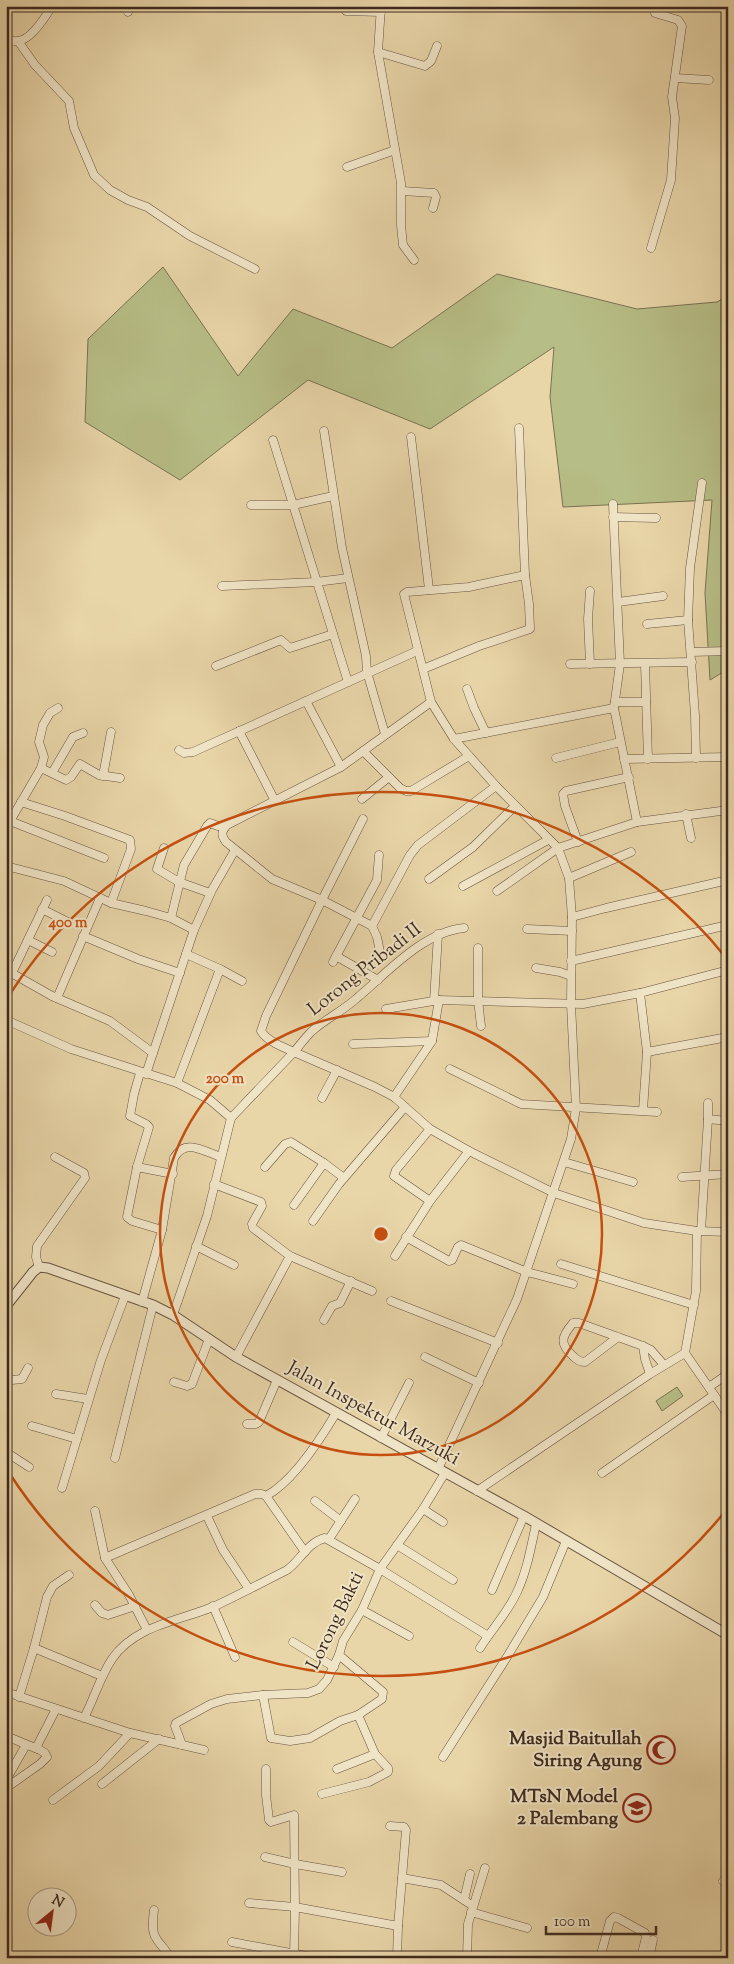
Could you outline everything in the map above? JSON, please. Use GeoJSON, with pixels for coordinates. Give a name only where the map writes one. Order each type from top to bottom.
{"type":"FeatureCollection","features":[{"type":"Feature","properties":{"kind":"street"},"geometry":{"type":"LineString","coordinates":[[6,40],[18,41],[28,36],[45,18],[52,6]]}},
{"type":"Feature","properties":{"kind":"street"},"geometry":{"type":"LineString","coordinates":[[344,6],[346,11],[381,9],[378,52],[402,190],[401,226],[404,245],[414,260]]}},
{"type":"Feature","properties":{"kind":"street"},"geometry":{"type":"LineString","coordinates":[[651,248],[671,180],[675,118],[672,97],[682,26],[678,20],[655,13],[653,6]]}},
{"type":"Feature","properties":{"kind":"street"},"geometry":{"type":"LineString","coordinates":[[18,41],[34,65],[69,101],[74,128],[94,175],[110,190],[128,200],[147,207],[190,236],[255,268]]}},
{"type":"Feature","properties":{"kind":"street"},"geometry":{"type":"LineString","coordinates":[[378,52],[425,66],[431,61],[437,46]]}},
{"type":"Feature","properties":{"kind":"street"},"geometry":{"type":"LineString","coordinates":[[675,78],[709,80]]}},
{"type":"Feature","properties":{"kind":"street"},"geometry":{"type":"LineString","coordinates":[[347,167],[395,150]]}},
{"type":"Feature","properties":{"kind":"street"},"geometry":{"type":"LineString","coordinates":[[402,190],[434,194],[436,197],[433,208]]}},
{"type":"Feature","properties":{"kind":"street"},"geometry":{"type":"LineString","coordinates":[[423,669],[480,646],[529,630],[519,428]]}},
{"type":"Feature","properties":{"kind":"street"},"geometry":{"type":"LineString","coordinates":[[324,431],[333,496],[348,578],[366,656],[367,672],[386,734]]}},
{"type":"Feature","properties":{"kind":"street"},"geometry":{"type":"LineString","coordinates":[[410,437],[429,589]]}},
{"type":"Feature","properties":{"kind":"street"},"geometry":{"type":"LineString","coordinates":[[273,440],[348,682]]}},
{"type":"Feature","properties":{"kind":"street"},"geometry":{"type":"LineString","coordinates":[[696,758],[692,662],[688,620],[690,568],[702,483]]}},
{"type":"Feature","properties":{"kind":"street"},"geometry":{"type":"LineString","coordinates":[[251,505],[293,505],[333,496]]}},
{"type":"Feature","properties":{"kind":"street"},"geometry":{"type":"LineString","coordinates":[[613,504],[620,664],[615,705],[620,742],[629,777],[637,822]]}},
{"type":"Feature","properties":{"kind":"street"},"geometry":{"type":"LineString","coordinates":[[614,517],[656,518]]}},
{"type":"Feature","properties":{"kind":"street"},"geometry":{"type":"LineString","coordinates":[[525,575],[468,587],[429,589],[404,594],[431,702],[454,739],[515,806],[558,848]]}},
{"type":"Feature","properties":{"kind":"street"},"geometry":{"type":"LineString","coordinates":[[222,586],[316,582],[348,578]]}},
{"type":"Feature","properties":{"kind":"street"},"geometry":{"type":"LineString","coordinates":[[590,591],[588,618],[590,664]]}},
{"type":"Feature","properties":{"kind":"street"},"geometry":{"type":"LineString","coordinates":[[618,602],[663,596]]}},
{"type":"Feature","properties":{"kind":"street"},"geometry":{"type":"LineString","coordinates":[[647,624],[688,620]]}},
{"type":"Feature","properties":{"kind":"street"},"geometry":{"type":"LineString","coordinates":[[216,666],[281,640],[290,648],[333,634]]}},
{"type":"Feature","properties":{"kind":"street"},"geometry":{"type":"LineString","coordinates":[[691,652],[728,650]]}},
{"type":"Feature","properties":{"kind":"street"},"geometry":{"type":"LineString","coordinates":[[179,750],[184,753],[193,752],[417,651]]}},
{"type":"Feature","properties":{"kind":"street"},"geometry":{"type":"LineString","coordinates":[[570,664],[692,662]]}},
{"type":"Feature","properties":{"kind":"street"},"geometry":{"type":"LineString","coordinates":[[644,664],[648,759]]}},
{"type":"Feature","properties":{"kind":"street"},"geometry":{"type":"LineString","coordinates":[[468,689],[474,708],[486,733]]}},
{"type":"Feature","properties":{"kind":"street"},"geometry":{"type":"LineString","coordinates":[[306,701],[341,766]]}},
{"type":"Feature","properties":{"kind":"street"},"geometry":{"type":"LineString","coordinates":[[171,918],[184,865],[210,823],[218,826],[227,825],[341,766],[431,702]]}},
{"type":"Feature","properties":{"kind":"street"},"geometry":{"type":"LineString","coordinates":[[454,739],[615,705],[646,702]]}},
{"type":"Feature","properties":{"kind":"street"},"geometry":{"type":"LineString","coordinates":[[58,708],[50,713],[43,725],[39,742],[44,757],[41,768],[8,824],[104,858]]}},
{"type":"Feature","properties":{"kind":"street"},"geometry":{"type":"LineString","coordinates":[[238,731],[275,801]]}},
{"type":"Feature","properties":{"kind":"street"},"geometry":{"type":"LineString","coordinates":[[52,773],[73,737],[83,732]]}},
{"type":"Feature","properties":{"kind":"street"},"geometry":{"type":"LineString","coordinates":[[103,776],[111,732]]}},
{"type":"Feature","properties":{"kind":"street"},"geometry":{"type":"LineString","coordinates":[[556,758],[620,742]]}},
{"type":"Feature","properties":{"kind":"street"},"geometry":{"type":"LineString","coordinates":[[363,751],[400,788],[406,791],[411,791],[469,756]]}},
{"type":"Feature","properties":{"kind":"street"},"geometry":{"type":"LineString","coordinates":[[624,759],[728,757]]}},
{"type":"Feature","properties":{"kind":"street"},"geometry":{"type":"LineString","coordinates":[[41,768],[66,780],[71,777],[80,764],[103,776],[120,778]]}},
{"type":"Feature","properties":{"kind":"street"},"geometry":{"type":"LineString","coordinates":[[362,799],[389,777]]}},
{"type":"Feature","properties":{"kind":"street"},"geometry":{"type":"LineString","coordinates":[[578,842],[565,806],[563,794],[566,791],[629,777]]}},
{"type":"Feature","properties":{"kind":"street"},"geometry":{"type":"LineString","coordinates":[[372,926],[410,855],[418,845],[496,786]]}},
{"type":"Feature","properties":{"kind":"street"},"geometry":{"type":"LineString","coordinates":[[21,802],[130,840],[131,849],[110,903]]}},
{"type":"Feature","properties":{"kind":"street"},"geometry":{"type":"LineString","coordinates":[[429,879],[473,847],[515,806]]}},
{"type":"Feature","properties":{"kind":"street"},"geometry":{"type":"LineString","coordinates":[[497,891],[558,848],[637,822],[686,814],[728,810]]}},
{"type":"Feature","properties":{"kind":"street"},"geometry":{"type":"LineString","coordinates":[[686,814],[691,838]]}},
{"type":"Feature","properties":{"kind":"street"},"geometry":{"type":"LineString","coordinates":[[363,819],[266,1016],[261,1031],[267,1038],[394,1097],[430,1129],[469,1152],[554,1193],[644,1223],[699,1231],[728,1232]]}},
{"type":"Feature","properties":{"kind":"street"},"geometry":{"type":"LineString","coordinates":[[227,825],[222,831],[222,835],[235,850],[272,879],[322,900],[372,926],[377,936],[381,956]]}},
{"type":"Feature","properties":{"kind":"street"},"geometry":{"type":"LineString","coordinates":[[463,886],[548,840]]}},
{"type":"Feature","properties":{"kind":"street"},"geometry":{"type":"LineString","coordinates":[[164,848],[156,869],[179,882],[210,893]]}},
{"type":"Feature","properties":{"kind":"street","name":"Lorong Bakti"},"geometry":{"type":"LineString","coordinates":[[182,1745],[175,1726],[176,1723],[211,1704],[227,1699],[308,1693],[319,1689],[327,1680],[339,1655],[343,1641],[362,1610],[380,1569],[423,1510],[517,1299],[564,1162],[571,1139],[576,1108],[571,1004],[572,917],[569,878],[558,848]]}},
{"type":"Feature","properties":{"kind":"street"},"geometry":{"type":"LineString","coordinates":[[162,1230],[132,1221],[127,1217],[137,1167],[149,1126],[130,1116],[134,1094],[153,1053],[194,930],[210,893],[235,850]]}},
{"type":"Feature","properties":{"kind":"street"},"geometry":{"type":"LineString","coordinates":[[569,878],[631,852]]}},
{"type":"Feature","properties":{"kind":"street"},"geometry":{"type":"LineString","coordinates":[[378,980],[335,959],[377,880],[379,855]]}},
{"type":"Feature","properties":{"kind":"street"},"geometry":{"type":"LineString","coordinates":[[6,866],[64,881],[110,903],[171,918],[194,930]]}},
{"type":"Feature","properties":{"kind":"street"},"geometry":{"type":"LineString","coordinates":[[572,917],[728,880]]}},
{"type":"Feature","properties":{"kind":"street"},"geometry":{"type":"LineString","coordinates":[[57,998],[100,898]]}},
{"type":"Feature","properties":{"kind":"street"},"geometry":{"type":"LineString","coordinates":[[47,900],[28,940],[9,972],[57,998],[110,1020],[153,1053]]}},
{"type":"Feature","properties":{"kind":"street"},"geometry":{"type":"LineString","coordinates":[[42,909],[68,922]]}},
{"type":"Feature","properties":{"kind":"street"},"geometry":{"type":"LineString","coordinates":[[572,961],[728,925]]}},
{"type":"Feature","properties":{"kind":"street","name":"Lorong Pribadi II"},"geometry":{"type":"LineString","coordinates":[[231,1118],[312,1032],[357,999],[378,980],[438,934],[452,929],[464,928]]}},
{"type":"Feature","properties":{"kind":"street"},"geometry":{"type":"LineString","coordinates":[[527,929],[572,931]]}},
{"type":"Feature","properties":{"kind":"street"},"geometry":{"type":"LineString","coordinates":[[394,1097],[432,1041],[437,1001],[438,934]]}},
{"type":"Feature","properties":{"kind":"street"},"geometry":{"type":"LineString","coordinates":[[83,936],[138,959],[180,973]]}},
{"type":"Feature","properties":{"kind":"street"},"geometry":{"type":"LineString","coordinates":[[28,940],[52,952]]}},
{"type":"Feature","properties":{"kind":"street"},"geometry":{"type":"LineString","coordinates":[[478,948],[478,1000],[481,1026]]}},
{"type":"Feature","properties":{"kind":"street"},"geometry":{"type":"LineString","coordinates":[[186,954],[242,981]]}},
{"type":"Feature","properties":{"kind":"street"},"geometry":{"type":"LineString","coordinates":[[536,968],[571,976]]}},
{"type":"Feature","properties":{"kind":"street"},"geometry":{"type":"LineString","coordinates":[[177,1084],[220,969]]}},
{"type":"Feature","properties":{"kind":"street"},"geometry":{"type":"LineString","coordinates":[[386,1009],[437,1001],[478,1000],[583,1004],[640,993],[728,970]]}},
{"type":"Feature","properties":{"kind":"street"},"geometry":{"type":"LineString","coordinates":[[640,993],[647,1052],[643,1110]]}},
{"type":"Feature","properties":{"kind":"street"},"geometry":{"type":"LineString","coordinates":[[6,1020],[72,1049],[177,1084],[210,1100],[231,1118],[207,1216],[173,1315]]}},
{"type":"Feature","properties":{"kind":"street"},"geometry":{"type":"LineString","coordinates":[[647,1052],[728,1037]]}},
{"type":"Feature","properties":{"kind":"street"},"geometry":{"type":"LineString","coordinates":[[353,1044],[432,1041]]}},
{"type":"Feature","properties":{"kind":"street"},"geometry":{"type":"LineString","coordinates":[[450,1069],[522,1104],[657,1112]]}},
{"type":"Feature","properties":{"kind":"street"},"geometry":{"type":"LineString","coordinates":[[322,1098],[337,1070]]}},
{"type":"Feature","properties":{"kind":"street"},"geometry":{"type":"LineString","coordinates":[[708,1102],[694,1305],[685,1353],[728,1415]]}},
{"type":"Feature","properties":{"kind":"street"},"geometry":{"type":"LineString","coordinates":[[313,1221],[344,1178],[405,1107]]}},
{"type":"Feature","properties":{"kind":"street"},"geometry":{"type":"LineString","coordinates":[[708,1119],[728,1121]]}},
{"type":"Feature","properties":{"kind":"street"},"geometry":{"type":"LineString","coordinates":[[430,1129],[396,1170],[394,1176],[430,1202]]}},
{"type":"Feature","properties":{"kind":"street"},"geometry":{"type":"LineString","coordinates":[[264,1167],[288,1142],[296,1144],[344,1178]]}},
{"type":"Feature","properties":{"kind":"street"},"geometry":{"type":"LineString","coordinates":[[142,1302],[162,1230],[174,1158],[177,1152],[188,1146],[221,1157]]}},
{"type":"Feature","properties":{"kind":"street"},"geometry":{"type":"LineString","coordinates":[[394,1256],[430,1202],[469,1152]]}},
{"type":"Feature","properties":{"kind":"street"},"geometry":{"type":"LineString","coordinates":[[6,1306],[33,1272],[40,1267],[36,1257],[37,1246],[85,1178],[84,1173],[55,1157]]}},
{"type":"Feature","properties":{"kind":"street"},"geometry":{"type":"LineString","coordinates":[[564,1162],[633,1182]]}},
{"type":"Feature","properties":{"kind":"street"},"geometry":{"type":"LineString","coordinates":[[294,1205],[324,1163]]}},
{"type":"Feature","properties":{"kind":"street"},"geometry":{"type":"LineString","coordinates":[[137,1167],[172,1174]]}},
{"type":"Feature","properties":{"kind":"street"},"geometry":{"type":"LineString","coordinates":[[682,1177],[728,1174]]}},
{"type":"Feature","properties":{"kind":"street"},"geometry":{"type":"LineString","coordinates":[[214,1184],[261,1202],[262,1206],[252,1226],[290,1256],[351,1281],[372,1292]]}},
{"type":"Feature","properties":{"kind":"street"},"geometry":{"type":"LineString","coordinates":[[406,1237],[449,1261],[452,1260],[458,1247],[461,1245],[527,1272],[573,1284]]}},
{"type":"Feature","properties":{"kind":"street"},"geometry":{"type":"LineString","coordinates":[[196,1246],[234,1265]]}},
{"type":"Feature","properties":{"kind":"street"},"geometry":{"type":"LineString","coordinates":[[236,1357],[290,1256]]}},
{"type":"Feature","properties":{"kind":"street"},"geometry":{"type":"LineString","coordinates":[[561,1264],[694,1305]]}},
{"type":"Feature","properties":{"kind":"street","name":"Jalan Inspektur Marzuki"},"geometry":{"type":"LineString","coordinates":[[40,1267],[48,1268],[173,1315],[236,1357],[336,1414],[524,1516],[728,1635]]}},
{"type":"Feature","properties":{"kind":"street"},"geometry":{"type":"LineString","coordinates":[[324,1320],[332,1306],[340,1303],[351,1281]]}},
{"type":"Feature","properties":{"kind":"street"},"geometry":{"type":"LineString","coordinates":[[62,1488],[88,1399],[125,1296]]}},
{"type":"Feature","properties":{"kind":"street"},"geometry":{"type":"LineString","coordinates":[[391,1301],[498,1343]]}},
{"type":"Feature","properties":{"kind":"street"},"geometry":{"type":"LineString","coordinates":[[115,1458],[153,1306]]}},
{"type":"Feature","properties":{"kind":"street"},"geometry":{"type":"LineString","coordinates":[[618,1337],[585,1362],[578,1361],[563,1344],[565,1335],[571,1325],[576,1322],[618,1337],[643,1346],[651,1350],[664,1365]]}},
{"type":"Feature","properties":{"kind":"street"},"geometry":{"type":"LineString","coordinates":[[174,1382],[187,1386],[192,1384],[209,1339]]}},
{"type":"Feature","properties":{"kind":"street"},"geometry":{"type":"LineString","coordinates":[[643,1346],[650,1374]]}},
{"type":"Feature","properties":{"kind":"street"},"geometry":{"type":"LineString","coordinates":[[477,1491],[650,1374],[685,1353]]}},
{"type":"Feature","properties":{"kind":"street"},"geometry":{"type":"LineString","coordinates":[[425,1356],[479,1383]]}},
{"type":"Feature","properties":{"kind":"street"},"geometry":{"type":"LineString","coordinates":[[6,1376],[12,1380],[22,1379],[28,1368]]}},
{"type":"Feature","properties":{"kind":"street"},"geometry":{"type":"LineString","coordinates":[[709,1387],[728,1374]]}},
{"type":"Feature","properties":{"kind":"street"},"geometry":{"type":"LineString","coordinates":[[247,1424],[259,1422],[277,1380]]}},
{"type":"Feature","properties":{"kind":"street"},"geometry":{"type":"LineString","coordinates":[[381,1438],[409,1383]]}},
{"type":"Feature","properties":{"kind":"street"},"geometry":{"type":"LineString","coordinates":[[56,1394],[88,1399]]}},
{"type":"Feature","properties":{"kind":"street"},"geometry":{"type":"LineString","coordinates":[[602,1473],[714,1395]]}},
{"type":"Feature","properties":{"kind":"street"},"geometry":{"type":"LineString","coordinates":[[266,1496],[274,1492],[302,1463],[336,1414]]}},
{"type":"Feature","properties":{"kind":"street"},"geometry":{"type":"LineString","coordinates":[[32,1426],[77,1439]]}},
{"type":"Feature","properties":{"kind":"street"},"geometry":{"type":"LineString","coordinates":[[6,1452],[30,1466]]}},
{"type":"Feature","properties":{"kind":"street"},"geometry":{"type":"LineString","coordinates":[[105,1558],[255,1494],[266,1496],[305,1552]]}},
{"type":"Feature","properties":{"kind":"street"},"geometry":{"type":"LineString","coordinates":[[328,1539],[355,1499]]}},
{"type":"Feature","properties":{"kind":"street"},"geometry":{"type":"LineString","coordinates":[[315,1501],[341,1522]]}},
{"type":"Feature","properties":{"kind":"street"},"geometry":{"type":"LineString","coordinates":[[423,1510],[443,1522]]}},
{"type":"Feature","properties":{"kind":"street"},"geometry":{"type":"LineString","coordinates":[[95,1511],[105,1558],[147,1630]]}},
{"type":"Feature","properties":{"kind":"street"},"geometry":{"type":"LineString","coordinates":[[207,1516],[223,1550],[249,1589]]}},
{"type":"Feature","properties":{"kind":"street"},"geometry":{"type":"LineString","coordinates":[[492,1590],[524,1516]]}},
{"type":"Feature","properties":{"kind":"street"},"geometry":{"type":"LineString","coordinates":[[480,1648],[510,1606],[518,1591],[525,1571],[536,1524]]}},
{"type":"Feature","properties":{"kind":"street"},"geometry":{"type":"LineString","coordinates":[[84,1718],[112,1658],[130,1640],[147,1630],[213,1606],[287,1570],[319,1540],[328,1539],[488,1636]]}},
{"type":"Feature","properties":{"kind":"street"},"geometry":{"type":"LineString","coordinates":[[443,1757],[508,1657],[543,1597],[566,1541]]}},
{"type":"Feature","properties":{"kind":"street"},"geometry":{"type":"LineString","coordinates":[[397,1545],[453,1580]]}},
{"type":"Feature","properties":{"kind":"street"},"geometry":{"type":"LineString","coordinates":[[19,1697],[47,1597],[53,1586],[69,1575]]}},
{"type":"Feature","properties":{"kind":"street"},"geometry":{"type":"LineString","coordinates":[[95,1604],[102,1612],[108,1615],[134,1606]]}},
{"type":"Feature","properties":{"kind":"street"},"geometry":{"type":"LineString","coordinates":[[213,1606],[235,1657]]}},
{"type":"Feature","properties":{"kind":"street"},"geometry":{"type":"LineString","coordinates":[[362,1610],[409,1636]]}},
{"type":"Feature","properties":{"kind":"street"},"geometry":{"type":"LineString","coordinates":[[292,1642],[334,1667]]}},
{"type":"Feature","properties":{"kind":"street"},"geometry":{"type":"LineString","coordinates":[[34,1648],[102,1676]]}},
{"type":"Feature","properties":{"kind":"street"},"geometry":{"type":"LineString","coordinates":[[263,1695],[271,1738],[290,1740],[310,1738],[340,1721],[358,1715],[382,1699],[383,1692],[339,1655]]}},
{"type":"Feature","properties":{"kind":"street"},"geometry":{"type":"LineString","coordinates":[[6,1692],[130,1733],[204,1750]]}},
{"type":"Feature","properties":{"kind":"street"},"geometry":{"type":"LineString","coordinates":[[36,1748],[56,1709]]}},
{"type":"Feature","properties":{"kind":"street"},"geometry":{"type":"LineString","coordinates":[[322,1794],[368,1782],[385,1774],[388,1768],[375,1754],[358,1715]]}},
{"type":"Feature","properties":{"kind":"street"},"geometry":{"type":"LineString","coordinates":[[53,1800],[99,1766],[130,1733]]}},
{"type":"Feature","properties":{"kind":"street"},"geometry":{"type":"LineString","coordinates":[[6,1736],[36,1748],[45,1753],[47,1757],[6,1788]]}},
{"type":"Feature","properties":{"kind":"street"},"geometry":{"type":"LineString","coordinates":[[102,1784],[159,1739]]}},
{"type":"Feature","properties":{"kind":"street"},"geometry":{"type":"LineString","coordinates":[[6,1780],[26,1745]]}},
{"type":"Feature","properties":{"kind":"street"},"geometry":{"type":"LineString","coordinates":[[337,1769],[375,1754]]}},
{"type":"Feature","properties":{"kind":"street"},"geometry":{"type":"LineString","coordinates":[[266,1770],[266,1795],[270,1822],[294,1815],[294,1956]]}},
{"type":"Feature","properties":{"kind":"street"},"geometry":{"type":"LineString","coordinates":[[390,1826],[404,1827],[406,1830],[397,1958]]}},
{"type":"Feature","properties":{"kind":"street"},"geometry":{"type":"LineString","coordinates":[[265,1857],[342,1872]]}},
{"type":"Feature","properties":{"kind":"street"},"geometry":{"type":"LineString","coordinates":[[467,1958],[468,1924],[485,1868]]}},
{"type":"Feature","properties":{"kind":"street"},"geometry":{"type":"LineString","coordinates":[[464,1900],[470,1874]]}},
{"type":"Feature","properties":{"kind":"street"},"geometry":{"type":"LineString","coordinates":[[402,1878],[441,1885],[464,1900],[472,1909],[527,1928]]}},
{"type":"Feature","properties":{"kind":"street"},"geometry":{"type":"LineString","coordinates":[[249,1903],[295,1907],[398,1926]]}},
{"type":"Feature","properties":{"kind":"street"},"geometry":{"type":"LineString","coordinates":[[154,1910],[153,1933],[167,1951],[169,1958]]}},
{"type":"Feature","properties":{"kind":"street"},"geometry":{"type":"LineString","coordinates":[[600,1958],[610,1921],[614,1917],[645,1933],[646,1937],[641,1958]]}},
{"type":"Feature","properties":{"kind":"street"},"geometry":{"type":"LineString","coordinates":[[648,1958],[653,1940]]}},
{"type":"Feature","properties":{"kind":"street"},"geometry":{"type":"LineString","coordinates":[[232,1942],[294,1956],[317,1958]]}},
{"type":"Feature","properties":{"kind":"green space"},"geometry":{"type":"Polygon","coordinates":[[[163,267],[238,376],[293,309],[392,348],[497,274],[637,309],[717,302],[728,296],[728,669],[710,680],[705,593],[712,500],[563,507],[550,397],[554,347],[430,429],[308,380],[180,480],[85,422],[88,339],[163,267]]]}},
{"type":"Feature","properties":{"kind":"green space"},"geometry":{"type":"Polygon","coordinates":[[[677,1387],[683,1396],[662,1411],[656,1401],[677,1387]]]}},
{"type":"Feature","properties":{"kind":"place","name":"Masjid Baitullah Siring Agung"},"geometry":{"type":"Point","coordinates":[661,1750]}},
{"type":"Feature","properties":{"kind":"place","name":"MTsN Model 2 Palembang"},"geometry":{"type":"Point","coordinates":[637,1808]}}]}
